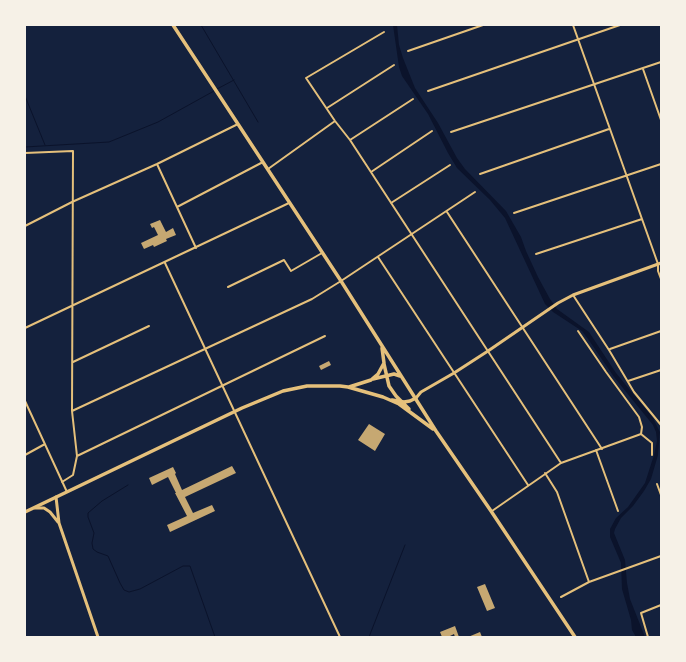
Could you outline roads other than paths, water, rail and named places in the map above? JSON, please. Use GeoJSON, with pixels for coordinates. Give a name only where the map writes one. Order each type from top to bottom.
{"type":"FeatureCollection","features":[{"type":"Feature","properties":{"kind":"main road"},"geometry":{"type":"LineString","coordinates":[[173,25],[436,430],[575,637]]}},
{"type":"Feature","properties":{"kind":"main road"},"geometry":{"type":"LineString","coordinates":[[382,345],[388,386],[413,414]]}},
{"type":"Feature","properties":{"kind":"main road"},"geometry":{"type":"LineString","coordinates":[[371,380],[378,374],[384,363]]}},
{"type":"Feature","properties":{"kind":"main road"},"geometry":{"type":"LineString","coordinates":[[348,387],[394,374],[401,376]]}},
{"type":"Feature","properties":{"kind":"main road"},"geometry":{"type":"LineString","coordinates":[[25,512],[235,412],[283,391],[307,386],[348,387],[387,399],[399,404],[436,430]]}},
{"type":"Feature","properties":{"kind":"main road"},"geometry":{"type":"LineString","coordinates":[[387,399],[410,401],[416,398]]}},
{"type":"Feature","properties":{"kind":"street"},"geometry":{"type":"LineString","coordinates":[[408,51],[483,25]]}},
{"type":"Feature","properties":{"kind":"street"},"geometry":{"type":"LineString","coordinates":[[573,25],[609,129],[660,263],[658,271],[661,279]]}},
{"type":"Feature","properties":{"kind":"street"},"geometry":{"type":"LineString","coordinates":[[428,91],[620,25]]}},
{"type":"Feature","properties":{"kind":"street"},"geometry":{"type":"LineString","coordinates":[[384,32],[306,78],[392,203],[561,463]]}},
{"type":"Feature","properties":{"kind":"street"},"geometry":{"type":"LineString","coordinates":[[451,132],[661,62]]}},
{"type":"Feature","properties":{"kind":"street"},"geometry":{"type":"LineString","coordinates":[[327,108],[394,65]]}},
{"type":"Feature","properties":{"kind":"street"},"geometry":{"type":"LineString","coordinates":[[643,69],[661,120]]}},
{"type":"Feature","properties":{"kind":"street"},"geometry":{"type":"LineString","coordinates":[[350,140],[413,99]]}},
{"type":"Feature","properties":{"kind":"street"},"geometry":{"type":"LineString","coordinates":[[268,170],[335,121]]}},
{"type":"Feature","properties":{"kind":"street"},"geometry":{"type":"LineString","coordinates":[[25,226],[72,202],[157,164],[238,124]]}},
{"type":"Feature","properties":{"kind":"street"},"geometry":{"type":"LineString","coordinates":[[480,174],[609,129]]}},
{"type":"Feature","properties":{"kind":"street"},"geometry":{"type":"LineString","coordinates":[[371,172],[432,131]]}},
{"type":"Feature","properties":{"kind":"street"},"geometry":{"type":"LineString","coordinates":[[25,153],[73,151],[72,411],[77,456],[73,475],[62,482]]}},
{"type":"Feature","properties":{"kind":"street"},"geometry":{"type":"LineString","coordinates":[[177,207],[263,162]]}},
{"type":"Feature","properties":{"kind":"street"},"geometry":{"type":"LineString","coordinates":[[157,164],[196,248]]}},
{"type":"Feature","properties":{"kind":"street"},"geometry":{"type":"LineString","coordinates":[[514,213],[661,164]]}},
{"type":"Feature","properties":{"kind":"street"},"geometry":{"type":"LineString","coordinates":[[392,203],[450,165]]}},
{"type":"Feature","properties":{"kind":"street"},"geometry":{"type":"LineString","coordinates":[[72,411],[312,299],[341,282],[476,192]]}},
{"type":"Feature","properties":{"kind":"street"},"geometry":{"type":"LineString","coordinates":[[25,328],[289,203]]}},
{"type":"Feature","properties":{"kind":"street"},"geometry":{"type":"LineString","coordinates":[[447,212],[602,448]]}},
{"type":"Feature","properties":{"kind":"street"},"geometry":{"type":"LineString","coordinates":[[536,254],[642,219]]}},
{"type":"Feature","properties":{"kind":"street"},"geometry":{"type":"LineString","coordinates":[[228,287],[284,260],[291,271],[322,253]]}},
{"type":"Feature","properties":{"kind":"street"},"geometry":{"type":"LineString","coordinates":[[378,257],[528,485]]}},
{"type":"Feature","properties":{"kind":"street"},"geometry":{"type":"LineString","coordinates":[[165,263],[340,637]]}},
{"type":"Feature","properties":{"kind":"street"},"geometry":{"type":"LineString","coordinates":[[416,398],[421,392],[488,351],[558,303],[573,295],[660,263]]}},
{"type":"Feature","properties":{"kind":"street"},"geometry":{"type":"LineString","coordinates":[[573,295],[634,392],[661,425]]}},
{"type":"Feature","properties":{"kind":"street"},"geometry":{"type":"LineString","coordinates":[[73,362],[149,326]]}},
{"type":"Feature","properties":{"kind":"street"},"geometry":{"type":"LineString","coordinates":[[609,350],[661,330]]}},
{"type":"Feature","properties":{"kind":"street"},"geometry":{"type":"LineString","coordinates":[[578,331],[639,417],[642,427],[640,434]]}},
{"type":"Feature","properties":{"kind":"street"},"geometry":{"type":"LineString","coordinates":[[77,456],[325,336]]}},
{"type":"Feature","properties":{"kind":"street"},"geometry":{"type":"LineString","coordinates":[[628,381],[661,370]]}},
{"type":"Feature","properties":{"kind":"street"},"geometry":{"type":"LineString","coordinates":[[25,401],[67,492]]}},
{"type":"Feature","properties":{"kind":"street"},"geometry":{"type":"LineString","coordinates":[[491,511],[561,463],[640,434]]}},
{"type":"Feature","properties":{"kind":"street"},"geometry":{"type":"LineString","coordinates":[[640,434],[652,444],[652,455]]}},
{"type":"Feature","properties":{"kind":"street"},"geometry":{"type":"LineString","coordinates":[[25,455],[44,444]]}},
{"type":"Feature","properties":{"kind":"street"},"geometry":{"type":"LineString","coordinates":[[596,450],[618,511]]}},
{"type":"Feature","properties":{"kind":"street"},"geometry":{"type":"LineString","coordinates":[[545,473],[557,492],[588,582]]}},
{"type":"Feature","properties":{"kind":"street"},"geometry":{"type":"LineString","coordinates":[[657,484],[661,495]]}},
{"type":"Feature","properties":{"kind":"street"},"geometry":{"type":"LineString","coordinates":[[56,497],[59,523],[98,637]]}},
{"type":"Feature","properties":{"kind":"street"},"geometry":{"type":"LineString","coordinates":[[32,508],[44,508],[50,512],[59,523]]}},
{"type":"Feature","properties":{"kind":"street"},"geometry":{"type":"LineString","coordinates":[[561,597],[588,582],[661,556]]}},
{"type":"Feature","properties":{"kind":"street"},"geometry":{"type":"LineString","coordinates":[[648,637],[641,613],[661,605]]}},
{"type":"Feature","properties":{"kind":"water"},"geometry":{"type":"Polygon","coordinates":[[[393,25],[397,25],[399,45],[415,88],[438,123],[457,158],[465,169],[506,211],[521,237],[538,277],[557,309],[589,332],[616,373],[653,418],[660,432],[658,455],[651,479],[633,506],[621,518],[614,533],[625,560],[630,599],[645,637],[636,637],[632,630],[631,620],[622,589],[621,563],[610,537],[610,529],[616,518],[628,507],[645,483],[654,455],[657,441],[656,432],[653,425],[614,377],[582,331],[553,312],[545,304],[505,218],[490,200],[457,168],[428,114],[402,76],[399,67],[393,25]]]}},
{"type":"Feature","properties":{"kind":"waterway"},"geometry":{"type":"LineString","coordinates":[[201,25],[258,122]]}},
{"type":"Feature","properties":{"kind":"waterway"},"geometry":{"type":"LineString","coordinates":[[217,89],[234,80]]}},
{"type":"Feature","properties":{"kind":"waterway"},"geometry":{"type":"LineString","coordinates":[[25,147],[109,142],[158,122],[214,91]]}},
{"type":"Feature","properties":{"kind":"waterway"},"geometry":{"type":"LineString","coordinates":[[25,96],[45,145]]}},
{"type":"Feature","properties":{"kind":"waterway"},"geometry":{"type":"LineString","coordinates":[[128,485],[102,501],[88,513],[94,533],[92,543],[93,549],[108,556],[124,590],[129,592],[140,589],[183,566],[190,566],[215,637]]}},
{"type":"Feature","properties":{"kind":"waterway"},"geometry":{"type":"LineString","coordinates":[[369,637],[405,545]]}}]}
